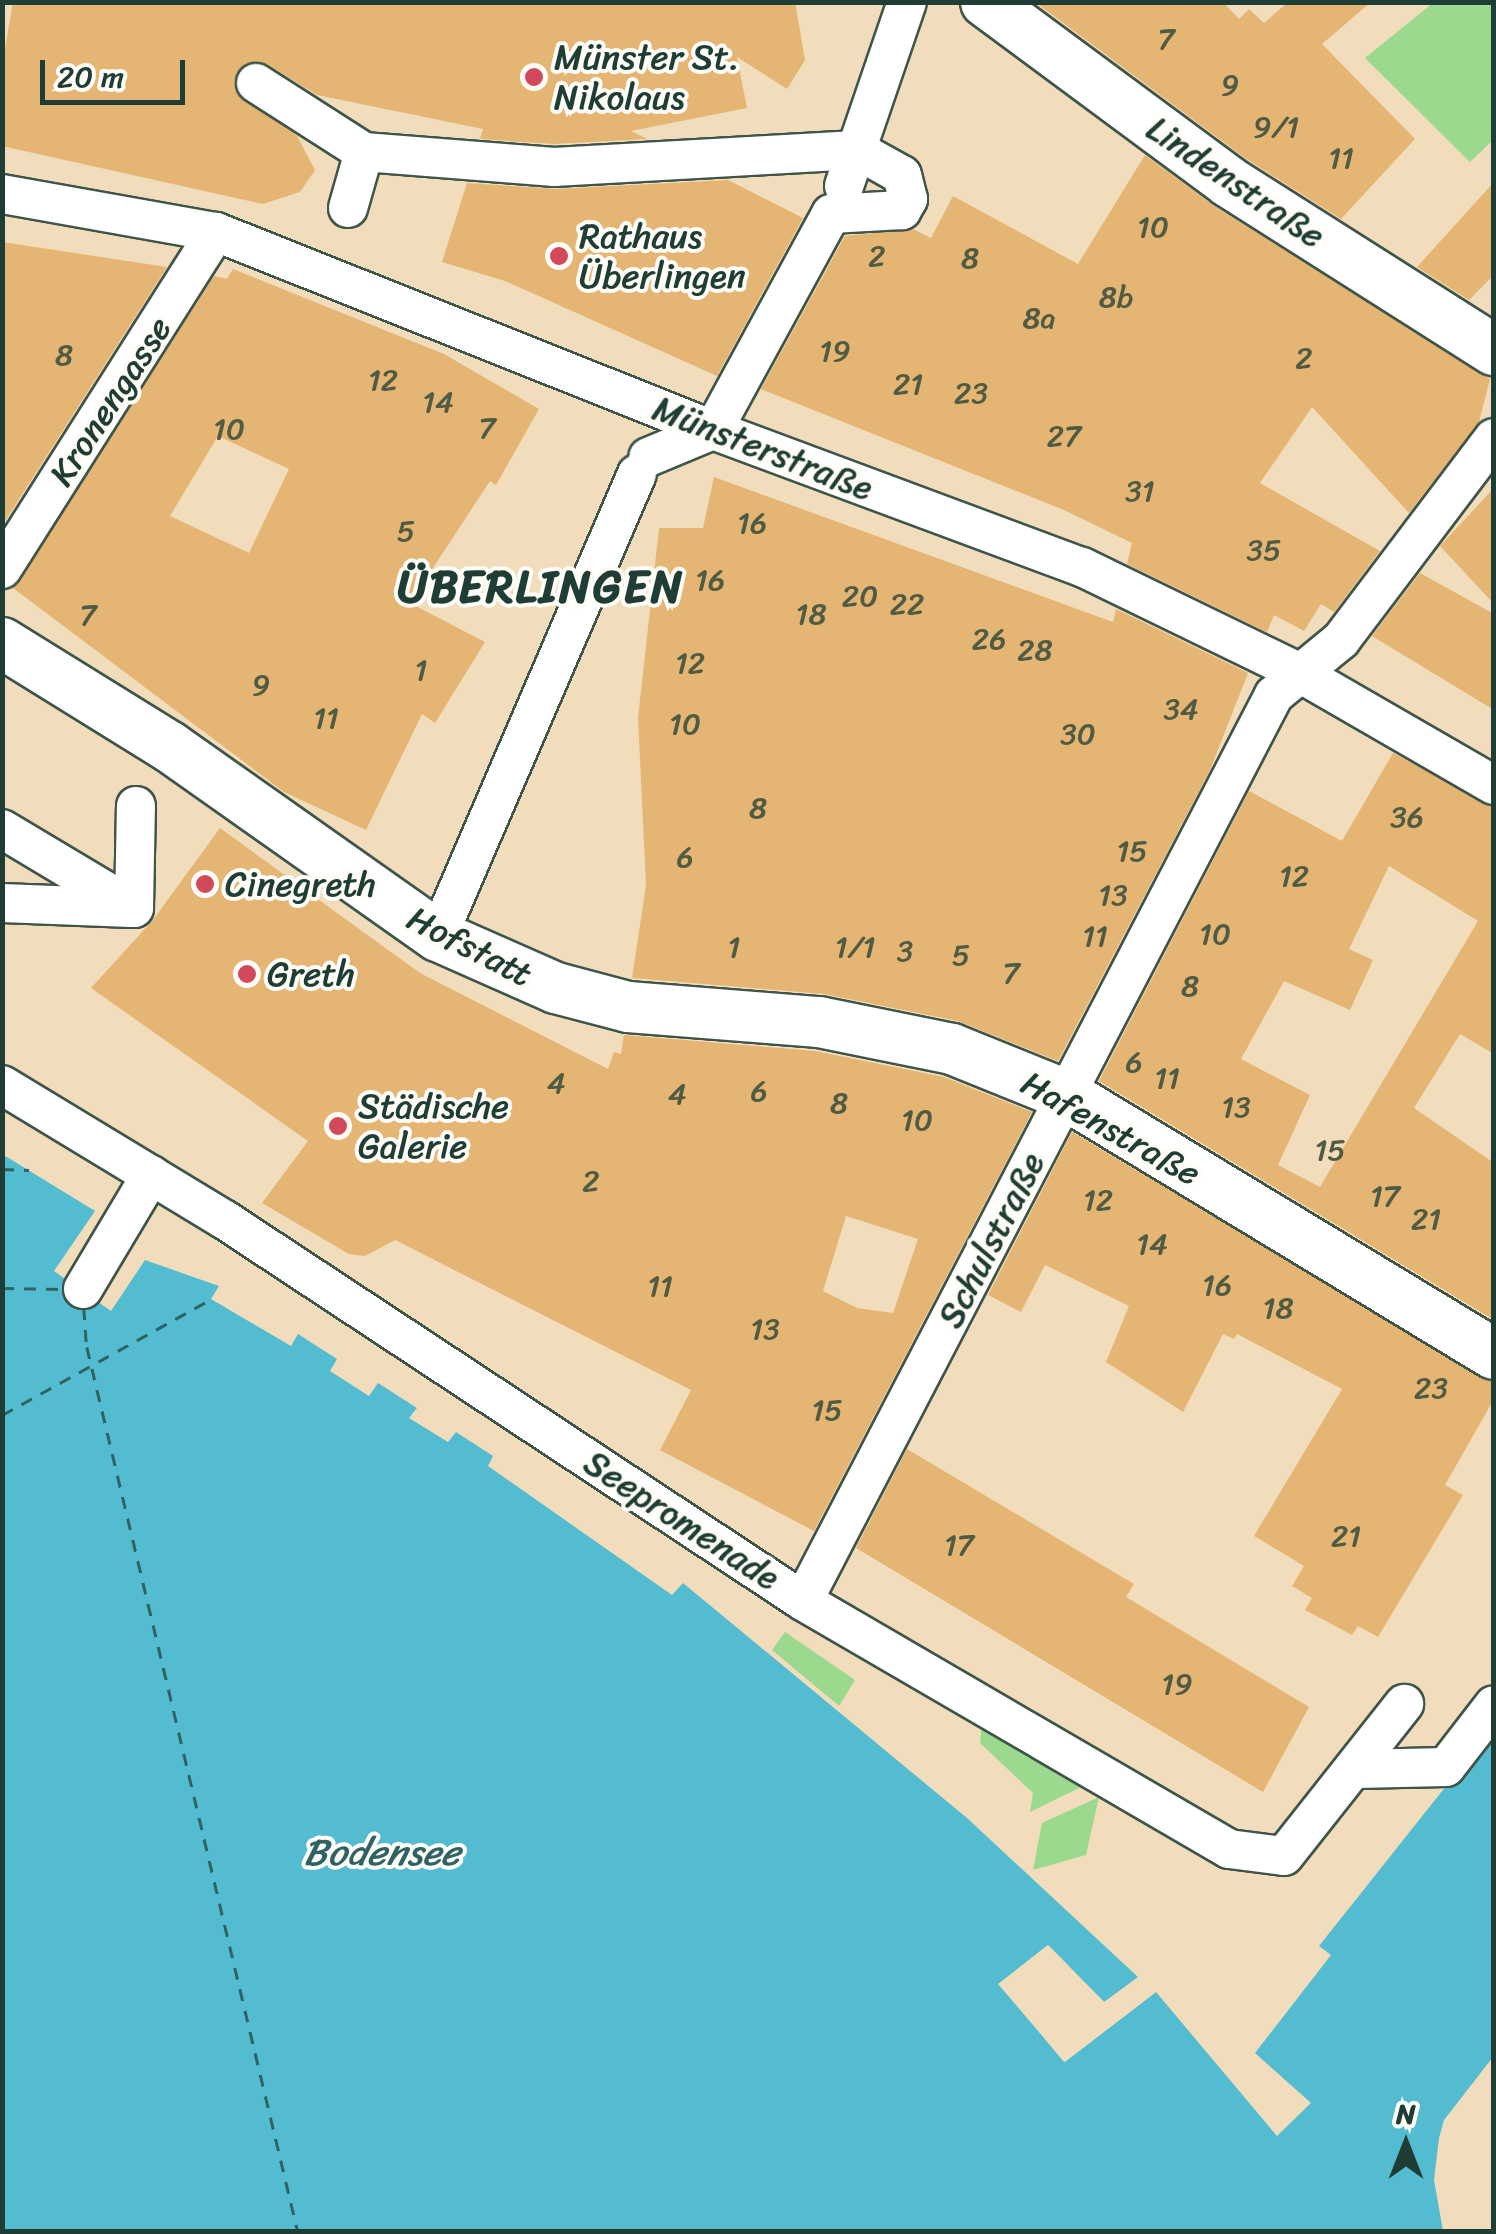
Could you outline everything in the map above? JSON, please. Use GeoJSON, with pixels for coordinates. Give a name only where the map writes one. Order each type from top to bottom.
{"type":"FeatureCollection","features":[{"type":"Feature","properties":{"kind":"street"},"geometry":{"type":"LineString","coordinates":[[844,186],[907,2]]}},
{"type":"Feature","properties":{"kind":"street","name":"Lindenstraße"},"geometry":{"type":"LineString","coordinates":[[986,2],[1229,182],[1494,350]]}},
{"type":"Feature","properties":{"kind":"street"},"geometry":{"type":"LineString","coordinates":[[256,83],[364,152],[554,167],[857,150],[902,176],[908,199],[902,210],[842,210],[824,228],[713,430],[643,466],[438,936]]}},
{"type":"Feature","properties":{"kind":"street"},"geometry":{"type":"LineString","coordinates":[[348,208],[364,152]]}},
{"type":"Feature","properties":{"kind":"street","name":"Münsterstraße"},"geometry":{"type":"LineString","coordinates":[[2,194],[216,232],[713,430],[1082,567],[1298,672],[1494,784]]}},
{"type":"Feature","properties":{"kind":"street","name":"Kronengasse"},"geometry":{"type":"LineString","coordinates":[[2,570],[216,232]]}},
{"type":"Feature","properties":{"kind":"street","name":"Schulstraße"},"geometry":{"type":"LineString","coordinates":[[803,1601],[1226,780],[1274,695],[1340,640],[1494,438]]}},
{"type":"Feature","properties":{"kind":"street","name":"Hofstatt"},"geometry":{"type":"LineString","coordinates":[[2,643],[228,788],[438,936],[556,988],[628,1007]]}},
{"type":"Feature","properties":{"kind":"street"},"geometry":{"type":"LineString","coordinates":[[134,908],[136,806]]}},
{"type":"Feature","properties":{"kind":"street"},"geometry":{"type":"LineString","coordinates":[[2,829],[134,908]]}},
{"type":"Feature","properties":{"kind":"street"},"geometry":{"type":"LineString","coordinates":[[2,903],[134,908]]}},
{"type":"Feature","properties":{"kind":"street","name":"Hafenstraße"},"geometry":{"type":"LineString","coordinates":[[628,1007],[819,1022],[952,1049],[1066,1095],[1494,1354]]}},
{"type":"Feature","properties":{"kind":"street","name":"Seepromenade"},"geometry":{"type":"LineString","coordinates":[[2,1085],[151,1175],[803,1601],[1229,1848],[1284,1856],[1357,1769],[1404,1704]]}},
{"type":"Feature","properties":{"kind":"street"},"geometry":{"type":"LineString","coordinates":[[83,1289],[151,1175]]}},
{"type":"Feature","properties":{"kind":"street"},"geometry":{"type":"LineString","coordinates":[[1357,1769],[1446,1767],[1494,1705]]}},
{"type":"Feature","properties":{"kind":"green space"},"geometry":{"type":"Polygon","coordinates":[[[1434,2],[1493,3],[1493,140],[1470,162],[1365,58],[1434,2]]]}},
{"type":"Feature","properties":{"kind":"green space"},"geometry":{"type":"Polygon","coordinates":[[[785,1632],[855,1680],[839,1706],[772,1650],[785,1632]]]}},
{"type":"Feature","properties":{"kind":"green space"},"geometry":{"type":"Polygon","coordinates":[[[983,1715],[1085,1785],[1030,1812],[1033,1793],[980,1743],[983,1715]]]}},
{"type":"Feature","properties":{"kind":"green space"},"geometry":{"type":"Polygon","coordinates":[[[1099,1797],[1086,1855],[1033,1870],[1042,1823],[1099,1797]]]}},
{"type":"Feature","properties":{"kind":"water","name":"Bodensee"},"geometry":{"type":"Polygon","coordinates":[[[2,1154],[95,1211],[54,1271],[111,1311],[145,1260],[219,1286],[211,1299],[291,1346],[298,1334],[337,1359],[330,1371],[369,1396],[378,1383],[417,1408],[409,1418],[448,1442],[456,1432],[493,1456],[488,1466],[672,1595],[683,1583],[967,1818],[1138,1977],[1104,2002],[1048,1945],[999,1984],[1064,2062],[1156,1992],[1277,2136],[1311,2103],[1255,2053],[1331,1955],[1319,1946],[1493,1727],[1493,2057],[1444,2120],[1434,2180],[1443,2231],[3,2231],[2,1154]]]}},
{"type":"Feature","properties":{"kind":"pier"},"geometry":{"type":"Polygon","coordinates":[[[1048,1945],[1104,2002],[1142,1980],[1102,2007],[1048,1952],[1005,1985],[1065,2055],[1156,1992],[1065,2062],[998,1984],[1048,1945]]]}},
{"type":"Feature","properties":{"kind":"building"},"geometry":{"type":"Polygon","coordinates":[[[13,2],[795,2],[805,60],[787,89],[737,57],[747,108],[631,131],[647,139],[554,144],[480,139],[483,129],[317,95],[267,64],[247,63],[234,81],[237,94],[297,136],[315,170],[300,192],[263,204],[2,146],[2,66],[13,2]]]}},
{"type":"Feature","properties":{"kind":"building"},"geometry":{"type":"Polygon","coordinates":[[[1035,2],[1223,2],[1239,19],[1249,9],[1264,23],[1288,2],[1371,2],[1322,44],[1415,139],[1341,219],[1245,158],[1035,2]]]}},
{"type":"Feature","properties":{"kind":"building"},"geometry":{"type":"Polygon","coordinates":[[[1145,155],[1214,206],[1490,379],[1479,422],[1409,513],[1312,407],[1260,483],[1380,551],[1334,612],[1321,604],[1304,631],[1274,615],[1267,632],[1127,564],[1132,543],[1064,510],[761,389],[845,236],[913,229],[931,238],[953,196],[1078,264],[1145,155]]]}},
{"type":"Feature","properties":{"kind":"building"},"geometry":{"type":"Polygon","coordinates":[[[728,180],[803,218],[717,376],[505,281],[442,262],[467,183],[555,189],[728,180]]]}},
{"type":"Feature","properties":{"kind":"building"},"geometry":{"type":"Polygon","coordinates":[[[1494,182],[1494,275],[1469,300],[1417,267],[1494,182]]]}},
{"type":"Feature","properties":{"kind":"building"},"geometry":{"type":"Polygon","coordinates":[[[2,242],[167,267],[2,526],[2,242]]]}},
{"type":"Feature","properties":{"kind":"building"},"geometry":{"type":"Polygon","coordinates":[[[233,269],[444,354],[539,409],[496,485],[490,481],[410,603],[485,642],[435,723],[422,714],[366,830],[284,792],[13,588],[214,276],[227,279],[233,269]],[[218,436],[170,516],[249,553],[289,469],[218,436]]]}},
{"type":"Feature","properties":{"kind":"building"},"geometry":{"type":"Polygon","coordinates":[[[714,477],[1113,622],[1116,609],[1248,673],[1210,770],[1058,1061],[958,1021],[824,994],[632,978],[646,885],[638,718],[659,528],[703,528],[714,477]]]}},
{"type":"Feature","properties":{"kind":"building"},"geometry":{"type":"Polygon","coordinates":[[[1494,488],[1494,604],[1440,546],[1494,488]]]}},
{"type":"Feature","properties":{"kind":"building"},"geometry":{"type":"Polygon","coordinates":[[[1420,573],[1494,614],[1494,710],[1372,636],[1420,573]]]}},
{"type":"Feature","properties":{"kind":"building"},"geometry":{"type":"Polygon","coordinates":[[[1393,753],[1494,807],[1494,1054],[1460,1034],[1414,1108],[1494,1163],[1494,1320],[1099,1081],[1249,791],[1342,841],[1393,753]],[[1389,866],[1349,949],[1373,960],[1350,1010],[1284,981],[1241,1059],[1310,1095],[1278,1165],[1320,1187],[1478,921],[1389,866]]]}},
{"type":"Feature","properties":{"kind":"building"},"geometry":{"type":"Polygon","coordinates":[[[220,828],[420,973],[608,1069],[614,1052],[621,1054],[624,1035],[815,1051],[944,1077],[1032,1112],[814,1531],[660,1450],[691,1390],[395,1240],[365,1256],[349,1254],[262,1203],[308,1141],[91,988],[153,920],[220,828]],[[846,1216],[823,1291],[857,1308],[893,1313],[918,1239],[846,1216]]]}},
{"type":"Feature","properties":{"kind":"building"},"geometry":{"type":"Polygon","coordinates":[[[1072,1132],[1494,1383],[1494,1399],[1445,1485],[1463,1495],[1378,1637],[1358,1626],[1352,1635],[1305,1610],[1312,1598],[1292,1586],[1304,1566],[1254,1536],[1342,1389],[1237,1334],[1234,1339],[1223,1334],[1183,1412],[1106,1362],[1129,1306],[1045,1265],[1021,1312],[988,1295],[1072,1132]]]}},
{"type":"Feature","properties":{"kind":"building"},"geometry":{"type":"Polygon","coordinates":[[[907,1449],[1134,1584],[1126,1597],[1309,1707],[1263,1792],[856,1548],[907,1449]]]}},
{"type":"Feature","properties":{"kind":"ferry route"},"geometry":{"type":"LineString","coordinates":[[2,1169],[29,1170]]}},
{"type":"Feature","properties":{"kind":"ferry route"},"geometry":{"type":"LineString","coordinates":[[2,1288],[64,1289]]}},
{"type":"Feature","properties":{"kind":"ferry route"},"geometry":{"type":"LineString","coordinates":[[2,1415],[211,1299]]}},
{"type":"Feature","properties":{"kind":"ferry route"},"geometry":{"type":"LineString","coordinates":[[84,1308],[87,1347],[298,2232]]}},
{"type":"Feature","properties":{"kind":"place","name":"Münster St. Nikolaus"},"geometry":{"type":"Point","coordinates":[534,77]}},
{"type":"Feature","properties":{"kind":"place","name":"Rathaus Überlingen"},"geometry":{"type":"Point","coordinates":[559,256]}},
{"type":"Feature","properties":{"kind":"place","name":"Cinegreth"},"geometry":{"type":"Point","coordinates":[205,884]}},
{"type":"Feature","properties":{"kind":"place","name":"Greth"},"geometry":{"type":"Point","coordinates":[247,974]}},
{"type":"Feature","properties":{"kind":"place","name":"Städische Galerie"},"geometry":{"type":"Point","coordinates":[338,1126]}},
{"type":"Feature","properties":{"kind":"district","name":"ÜBERLINGEN"},"geometry":{"type":"Point","coordinates":[541,588]}}]}
